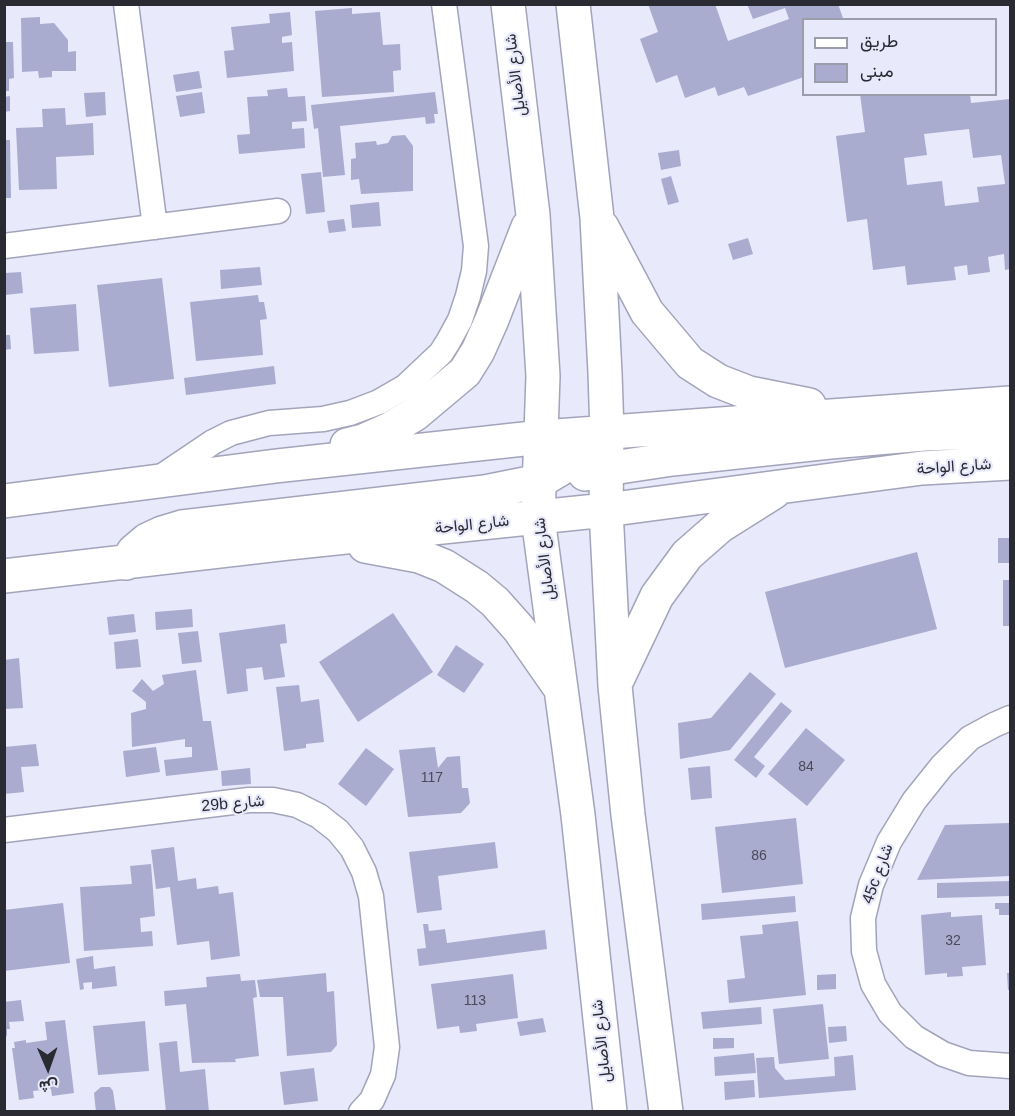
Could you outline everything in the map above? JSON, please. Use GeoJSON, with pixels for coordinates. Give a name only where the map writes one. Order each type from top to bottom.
{"type":"FeatureCollection","features":[{"type":"Feature","properties":{"kind":"main road","name":"شارع الأصايل"},"geometry":{"type":"LineString","coordinates":[[508,4],[533,215],[543,376],[538,518],[578,815],[610,1112]]}},
{"type":"Feature","properties":{"kind":"main road"},"geometry":{"type":"LineString","coordinates":[[573,4],[597,218],[607,432],[606,510],[615,686],[627,815],[666,1112]]}},
{"type":"Feature","properties":{"kind":"main road"},"geometry":{"type":"LineString","coordinates":[[276,466],[363,441],[390,429],[415,414],[465,372],[478,351],[491,322],[533,215]]}},
{"type":"Feature","properties":{"kind":"main road"},"geometry":{"type":"LineString","coordinates":[[597,218],[647,312],[690,363],[718,381],[748,393],[849,413]]}},
{"type":"Feature","properties":{"kind":"main road"},"geometry":{"type":"LineString","coordinates":[[4,501],[276,466],[542,437],[1011,403]]}},
{"type":"Feature","properties":{"kind":"main road"},"geometry":{"type":"LineString","coordinates":[[538,518],[559,491],[573,480],[588,473],[606,469],[830,442],[1011,430]]}},
{"type":"Feature","properties":{"kind":"main road"},"geometry":{"type":"LineString","coordinates":[[126,563],[134,551],[147,540],[162,532],[182,527],[485,492],[540,481],[574,461],[607,432]]}},
{"type":"Feature","properties":{"kind":"main road","name":"شارع الواحة"},"geometry":{"type":"LineString","coordinates":[[4,576],[288,543],[606,510],[922,468],[1011,464]]}},
{"type":"Feature","properties":{"kind":"main road"},"geometry":{"type":"LineString","coordinates":[[615,686],[657,596],[687,555],[745,508],[783,486]]}},
{"type":"Feature","properties":{"kind":"main road"},"geometry":{"type":"LineString","coordinates":[[288,543],[360,546],[419,556],[444,566],[477,586],[495,602],[519,629],[561,690]]}},
{"type":"Feature","properties":{"kind":"street"},"geometry":{"type":"LineString","coordinates":[[126,4],[155,227]]}},
{"type":"Feature","properties":{"kind":"street"},"geometry":{"type":"LineString","coordinates":[[155,481],[213,442],[231,433],[269,423],[323,419],[350,413],[379,402],[405,387],[441,353],[448,342],[460,320],[468,296],[474,271],[476,246],[444,4]]}},
{"type":"Feature","properties":{"kind":"street"},"geometry":{"type":"LineString","coordinates":[[4,246],[278,212]]}},
{"type":"Feature","properties":{"kind":"street","name":"45c شارع"},"geometry":{"type":"LineString","coordinates":[[1011,718],[970,738],[942,766],[914,801],[889,842],[871,885],[863,918],[864,951],[873,984],[890,1013],[914,1037],[943,1054],[969,1063],[1011,1066]]}},
{"type":"Feature","properties":{"kind":"street","name":"29b شارع"},"geometry":{"type":"LineString","coordinates":[[4,830],[249,800],[273,800],[297,805],[338,831],[352,848],[364,872],[371,896],[387,1047],[383,1075],[372,1100],[362,1112]]}},
{"type":"Feature","properties":{"kind":"building"},"geometry":{"type":"Polygon","coordinates":[[[648,4],[715,4],[728,41],[789,19],[785,8],[753,19],[747,4],[838,4],[843,18],[802,18],[802,78],[748,96],[744,87],[718,96],[715,87],[685,98],[677,75],[656,83],[640,39],[658,32],[648,4]]]}},
{"type":"Feature","properties":{"kind":"building"},"geometry":{"type":"Polygon","coordinates":[[[352,8],[352,14],[380,12],[383,45],[400,44],[401,70],[393,71],[394,92],[322,97],[315,11],[352,8]]]}},
{"type":"Feature","properties":{"kind":"building"},"geometry":{"type":"Polygon","coordinates":[[[290,12],[292,35],[282,37],[282,43],[292,42],[294,71],[227,78],[224,51],[234,50],[231,27],[270,23],[269,14],[290,12]]]}},
{"type":"Feature","properties":{"kind":"building"},"geometry":{"type":"Polygon","coordinates":[[[40,17],[40,24],[54,23],[68,40],[68,52],[76,51],[76,71],[52,71],[52,77],[39,78],[38,71],[22,72],[21,18],[40,17]]]}},
{"type":"Feature","properties":{"kind":"building"},"geometry":{"type":"Polygon","coordinates":[[[4,42],[13,42],[14,78],[9,79],[9,91],[4,91],[4,42]]]}},
{"type":"Feature","properties":{"kind":"building"},"geometry":{"type":"Polygon","coordinates":[[[199,71],[202,88],[176,92],[173,75],[199,71]]]}},
{"type":"Feature","properties":{"kind":"building"},"geometry":{"type":"Polygon","coordinates":[[[287,88],[288,97],[305,96],[307,121],[292,122],[292,129],[304,128],[305,148],[239,154],[237,135],[250,134],[247,97],[268,96],[267,90],[287,88]]]}},
{"type":"Feature","properties":{"kind":"building"},"geometry":{"type":"Polygon","coordinates":[[[105,92],[106,115],[86,117],[84,93],[105,92]]]}},
{"type":"Feature","properties":{"kind":"building"},"geometry":{"type":"Polygon","coordinates":[[[202,92],[205,113],[180,117],[176,96],[202,92]]]}},
{"type":"Feature","properties":{"kind":"building"},"geometry":{"type":"Polygon","coordinates":[[[435,92],[438,114],[434,114],[435,123],[426,124],[425,117],[340,126],[345,175],[323,177],[318,128],[314,129],[311,105],[435,92]]]}},
{"type":"Feature","properties":{"kind":"building"},"geometry":{"type":"Polygon","coordinates":[[[10,96],[10,111],[4,112],[4,97],[10,96]]]}},
{"type":"Feature","properties":{"kind":"building"},"geometry":{"type":"Polygon","coordinates":[[[860,96],[970,96],[971,103],[1010,99],[1010,269],[1005,270],[1004,254],[988,257],[990,272],[968,275],[967,265],[954,267],[956,280],[907,285],[905,266],[873,270],[867,219],[847,222],[836,136],[865,132],[860,96]],[[969,129],[924,134],[927,155],[904,158],[907,185],[942,181],[945,206],[979,202],[977,187],[1005,184],[1001,155],[973,158],[969,129]]]}},
{"type":"Feature","properties":{"kind":"building"},"geometry":{"type":"Polygon","coordinates":[[[65,108],[66,125],[93,123],[94,155],[56,157],[57,189],[19,190],[16,128],[43,127],[42,109],[65,108]]]}},
{"type":"Feature","properties":{"kind":"building"},"geometry":{"type":"Polygon","coordinates":[[[405,135],[413,146],[413,191],[361,194],[359,179],[351,180],[351,159],[356,158],[355,143],[376,141],[377,145],[388,143],[392,136],[405,135]]]}},
{"type":"Feature","properties":{"kind":"building"},"geometry":{"type":"Polygon","coordinates":[[[4,140],[10,140],[11,198],[4,198],[4,140]]]}},
{"type":"Feature","properties":{"kind":"building"},"geometry":{"type":"Polygon","coordinates":[[[679,150],[681,166],[661,170],[658,153],[679,150]]]}},
{"type":"Feature","properties":{"kind":"building"},"geometry":{"type":"Polygon","coordinates":[[[321,172],[325,212],[306,214],[301,174],[321,172]]]}},
{"type":"Feature","properties":{"kind":"building"},"geometry":{"type":"Polygon","coordinates":[[[671,176],[679,202],[668,205],[661,179],[671,176]]]}},
{"type":"Feature","properties":{"kind":"building"},"geometry":{"type":"Polygon","coordinates":[[[379,202],[381,226],[352,228],[350,205],[379,202]]]}},
{"type":"Feature","properties":{"kind":"building"},"geometry":{"type":"Polygon","coordinates":[[[344,219],[346,231],[329,233],[327,221],[344,219]]]}},
{"type":"Feature","properties":{"kind":"building"},"geometry":{"type":"Polygon","coordinates":[[[748,238],[753,254],[733,260],[728,244],[748,238]]]}},
{"type":"Feature","properties":{"kind":"building"},"geometry":{"type":"Polygon","coordinates":[[[260,267],[262,285],[221,289],[220,270],[260,267]]]}},
{"type":"Feature","properties":{"kind":"building"},"geometry":{"type":"Polygon","coordinates":[[[21,272],[23,293],[5,295],[5,273],[21,272]]]}},
{"type":"Feature","properties":{"kind":"building"},"geometry":{"type":"Polygon","coordinates":[[[162,278],[174,379],[109,387],[97,285],[162,278]]]}},
{"type":"Feature","properties":{"kind":"building"},"geometry":{"type":"Polygon","coordinates":[[[258,295],[259,302],[264,302],[267,319],[260,320],[263,355],[196,361],[190,302],[258,295]]]}},
{"type":"Feature","properties":{"kind":"building"},"geometry":{"type":"Polygon","coordinates":[[[76,304],[79,351],[34,354],[30,308],[76,304]]]}},
{"type":"Feature","properties":{"kind":"building"},"geometry":{"type":"Polygon","coordinates":[[[4,335],[10,335],[11,349],[4,350],[4,335]]]}},
{"type":"Feature","properties":{"kind":"building"},"geometry":{"type":"Polygon","coordinates":[[[274,366],[276,384],[186,395],[184,378],[274,366]]]}},
{"type":"Feature","properties":{"kind":"building"},"geometry":{"type":"Polygon","coordinates":[[[998,538],[1010,538],[1010,563],[998,563],[998,538]]]}},
{"type":"Feature","properties":{"kind":"building"},"geometry":{"type":"Polygon","coordinates":[[[917,552],[937,629],[785,668],[765,592],[917,552]]]}},
{"type":"Feature","properties":{"kind":"building"},"geometry":{"type":"Polygon","coordinates":[[[1003,580],[1010,580],[1010,626],[1003,626],[1003,580]]]}},
{"type":"Feature","properties":{"kind":"building"},"geometry":{"type":"Polygon","coordinates":[[[192,609],[193,627],[156,630],[155,612],[192,609]]]}},
{"type":"Feature","properties":{"kind":"building"},"geometry":{"type":"Polygon","coordinates":[[[393,613],[433,672],[358,722],[319,662],[393,613]]]}},
{"type":"Feature","properties":{"kind":"building"},"geometry":{"type":"Polygon","coordinates":[[[134,614],[136,632],[109,635],[107,617],[134,614]]]}},
{"type":"Feature","properties":{"kind":"building"},"geometry":{"type":"Polygon","coordinates":[[[285,624],[287,643],[280,644],[285,677],[264,680],[262,667],[246,669],[248,691],[227,694],[219,633],[285,624]]]}},
{"type":"Feature","properties":{"kind":"building"},"geometry":{"type":"Polygon","coordinates":[[[198,631],[202,662],[182,664],[178,633],[198,631]]]}},
{"type":"Feature","properties":{"kind":"building"},"geometry":{"type":"Polygon","coordinates":[[[138,639],[141,667],[116,669],[114,642],[138,639]]]}},
{"type":"Feature","properties":{"kind":"building"},"geometry":{"type":"Polygon","coordinates":[[[456,645],[484,664],[464,693],[437,675],[456,645]]]}},
{"type":"Feature","properties":{"kind":"building"},"geometry":{"type":"Polygon","coordinates":[[[19,658],[23,708],[4,709],[4,660],[19,658]]]}},
{"type":"Feature","properties":{"kind":"building"},"geometry":{"type":"Polygon","coordinates":[[[196,670],[203,721],[211,721],[218,770],[166,776],[164,760],[192,757],[192,747],[185,747],[185,739],[132,747],[131,713],[146,709],[146,702],[132,691],[142,679],[153,691],[164,684],[162,675],[196,670]]]}},
{"type":"Feature","properties":{"kind":"building"},"geometry":{"type":"Polygon","coordinates":[[[750,672],[776,694],[730,750],[680,759],[678,723],[711,718],[750,672]]]}},
{"type":"Feature","properties":{"kind":"building"},"geometry":{"type":"Polygon","coordinates":[[[299,685],[301,702],[319,699],[324,742],[306,744],[306,748],[284,751],[276,687],[299,685]]]}},
{"type":"Feature","properties":{"kind":"building"},"geometry":{"type":"Polygon","coordinates":[[[781,702],[792,711],[754,757],[765,766],[756,778],[734,760],[781,702]]]}},
{"type":"Feature","properties":{"kind":"building"},"geometry":{"type":"Polygon","coordinates":[[[806,728],[845,760],[807,806],[768,774],[806,728]]]}},
{"type":"Feature","properties":{"kind":"building"},"geometry":{"type":"Polygon","coordinates":[[[36,744],[39,766],[21,767],[24,792],[4,794],[4,747],[36,744]]]}},
{"type":"Feature","properties":{"kind":"building"},"geometry":{"type":"Polygon","coordinates":[[[156,747],[160,772],[126,777],[123,751],[156,747]]]}},
{"type":"Feature","properties":{"kind":"building"},"geometry":{"type":"Polygon","coordinates":[[[435,747],[438,768],[447,757],[460,756],[462,788],[468,788],[470,803],[461,813],[408,817],[399,750],[435,747]]]}},
{"type":"Feature","properties":{"kind":"building"},"geometry":{"type":"Polygon","coordinates":[[[366,748],[394,769],[366,806],[338,784],[366,748]]]}},
{"type":"Feature","properties":{"kind":"building"},"geometry":{"type":"Polygon","coordinates":[[[710,766],[712,798],[691,800],[688,768],[710,766]]]}},
{"type":"Feature","properties":{"kind":"building"},"geometry":{"type":"Polygon","coordinates":[[[250,768],[251,784],[222,786],[221,771],[250,768]]]}},
{"type":"Feature","properties":{"kind":"building"},"geometry":{"type":"Polygon","coordinates":[[[796,818],[803,884],[722,893],[715,827],[796,818]]]}},
{"type":"Feature","properties":{"kind":"building"},"geometry":{"type":"Polygon","coordinates":[[[1010,823],[1010,876],[917,880],[945,825],[1010,823]]]}},
{"type":"Feature","properties":{"kind":"building"},"geometry":{"type":"Polygon","coordinates":[[[495,842],[498,868],[438,876],[442,910],[417,913],[409,852],[495,842]]]}},
{"type":"Feature","properties":{"kind":"building"},"geometry":{"type":"Polygon","coordinates":[[[174,847],[178,881],[196,878],[197,889],[218,886],[219,894],[233,892],[240,956],[211,960],[209,941],[177,945],[170,887],[156,889],[151,850],[174,847]]]}},
{"type":"Feature","properties":{"kind":"building"},"geometry":{"type":"Polygon","coordinates":[[[151,864],[155,916],[140,918],[141,932],[152,931],[153,946],[84,951],[80,887],[132,884],[130,866],[151,864]]]}},
{"type":"Feature","properties":{"kind":"building"},"geometry":{"type":"Polygon","coordinates":[[[1010,881],[1010,896],[937,898],[937,883],[1010,881]]]}},
{"type":"Feature","properties":{"kind":"building"},"geometry":{"type":"Polygon","coordinates":[[[795,896],[796,912],[702,920],[701,904],[795,896]]]}},
{"type":"Feature","properties":{"kind":"building"},"geometry":{"type":"Polygon","coordinates":[[[63,903],[70,963],[4,971],[4,910],[63,903]]]}},
{"type":"Feature","properties":{"kind":"building"},"geometry":{"type":"Polygon","coordinates":[[[995,903],[1010,903],[1010,915],[999,915],[999,909],[995,909],[995,903]]]}},
{"type":"Feature","properties":{"kind":"building"},"geometry":{"type":"Polygon","coordinates":[[[951,912],[951,917],[982,915],[986,965],[962,967],[963,976],[947,977],[947,973],[925,975],[921,915],[951,912]]]}},
{"type":"Feature","properties":{"kind":"building"},"geometry":{"type":"Polygon","coordinates":[[[798,921],[806,995],[729,1003],[727,980],[745,978],[740,936],[763,934],[762,925],[798,921]]]}},
{"type":"Feature","properties":{"kind":"building"},"geometry":{"type":"Polygon","coordinates":[[[423,924],[428,924],[429,931],[445,929],[447,943],[545,930],[547,949],[419,966],[417,949],[426,948],[423,924]]]}},
{"type":"Feature","properties":{"kind":"building"},"geometry":{"type":"Polygon","coordinates":[[[93,956],[94,969],[115,966],[117,986],[92,989],[92,982],[83,983],[84,989],[80,990],[76,959],[93,956]]]}},
{"type":"Feature","properties":{"kind":"building"},"geometry":{"type":"Polygon","coordinates":[[[326,973],[327,992],[334,991],[337,1045],[331,1052],[287,1056],[283,997],[260,997],[257,980],[326,973]]]}},
{"type":"Feature","properties":{"kind":"building"},"geometry":{"type":"Polygon","coordinates":[[[1007,973],[1010,973],[1010,990],[1008,990],[1007,973]]]}},
{"type":"Feature","properties":{"kind":"building"},"geometry":{"type":"Polygon","coordinates":[[[240,974],[241,981],[255,980],[257,997],[253,998],[259,1056],[235,1059],[236,1062],[192,1063],[186,1004],[165,1006],[164,991],[207,987],[206,977],[240,974]]]}},
{"type":"Feature","properties":{"kind":"building"},"geometry":{"type":"Polygon","coordinates":[[[513,974],[518,1018],[476,1024],[477,1031],[460,1033],[459,1026],[437,1029],[431,984],[513,974]]]}},
{"type":"Feature","properties":{"kind":"building"},"geometry":{"type":"Polygon","coordinates":[[[836,974],[836,989],[817,990],[817,975],[836,974]]]}},
{"type":"Feature","properties":{"kind":"building"},"geometry":{"type":"Polygon","coordinates":[[[21,1000],[24,1021],[9,1022],[10,1029],[7,1029],[7,1036],[4,1037],[4,1002],[21,1000]]]}},
{"type":"Feature","properties":{"kind":"building"},"geometry":{"type":"Polygon","coordinates":[[[823,1004],[829,1059],[779,1064],[773,1009],[823,1004]]]}},
{"type":"Feature","properties":{"kind":"building"},"geometry":{"type":"Polygon","coordinates":[[[761,1007],[762,1024],[703,1029],[701,1012],[761,1007]]]}},
{"type":"Feature","properties":{"kind":"building"},"geometry":{"type":"Polygon","coordinates":[[[543,1018],[546,1032],[520,1036],[517,1022],[543,1018]]]}},
{"type":"Feature","properties":{"kind":"building"},"geometry":{"type":"Polygon","coordinates":[[[65,1020],[74,1093],[52,1096],[51,1089],[33,1091],[34,1098],[19,1100],[12,1048],[15,1048],[14,1042],[47,1040],[45,1022],[65,1020]]]}},
{"type":"Feature","properties":{"kind":"building"},"geometry":{"type":"Polygon","coordinates":[[[145,1021],[149,1071],[98,1075],[93,1026],[145,1021]]]}},
{"type":"Feature","properties":{"kind":"building"},"geometry":{"type":"Polygon","coordinates":[[[846,1026],[847,1041],[829,1043],[828,1027],[846,1026]]]}},
{"type":"Feature","properties":{"kind":"building"},"geometry":{"type":"Polygon","coordinates":[[[713,1038],[734,1038],[734,1048],[713,1049],[713,1038]]]}},
{"type":"Feature","properties":{"kind":"building"},"geometry":{"type":"Polygon","coordinates":[[[177,1041],[180,1072],[205,1069],[209,1112],[166,1112],[159,1043],[177,1041]]]}},
{"type":"Feature","properties":{"kind":"building"},"geometry":{"type":"Polygon","coordinates":[[[754,1053],[756,1073],[715,1076],[714,1057],[754,1053]]]}},
{"type":"Feature","properties":{"kind":"building"},"geometry":{"type":"Polygon","coordinates":[[[853,1055],[856,1090],[759,1098],[756,1058],[774,1057],[775,1068],[785,1080],[835,1076],[834,1057],[853,1055]]]}},
{"type":"Feature","properties":{"kind":"building"},"geometry":{"type":"Polygon","coordinates":[[[314,1068],[318,1101],[284,1105],[280,1072],[314,1068]]]}},
{"type":"Feature","properties":{"kind":"building"},"geometry":{"type":"Polygon","coordinates":[[[754,1080],[755,1097],[725,1100],[724,1082],[754,1080]]]}},
{"type":"Feature","properties":{"kind":"building"},"geometry":{"type":"Polygon","coordinates":[[[101,1087],[110,1087],[113,1091],[116,1112],[96,1112],[94,1093],[101,1087]]]}}]}
